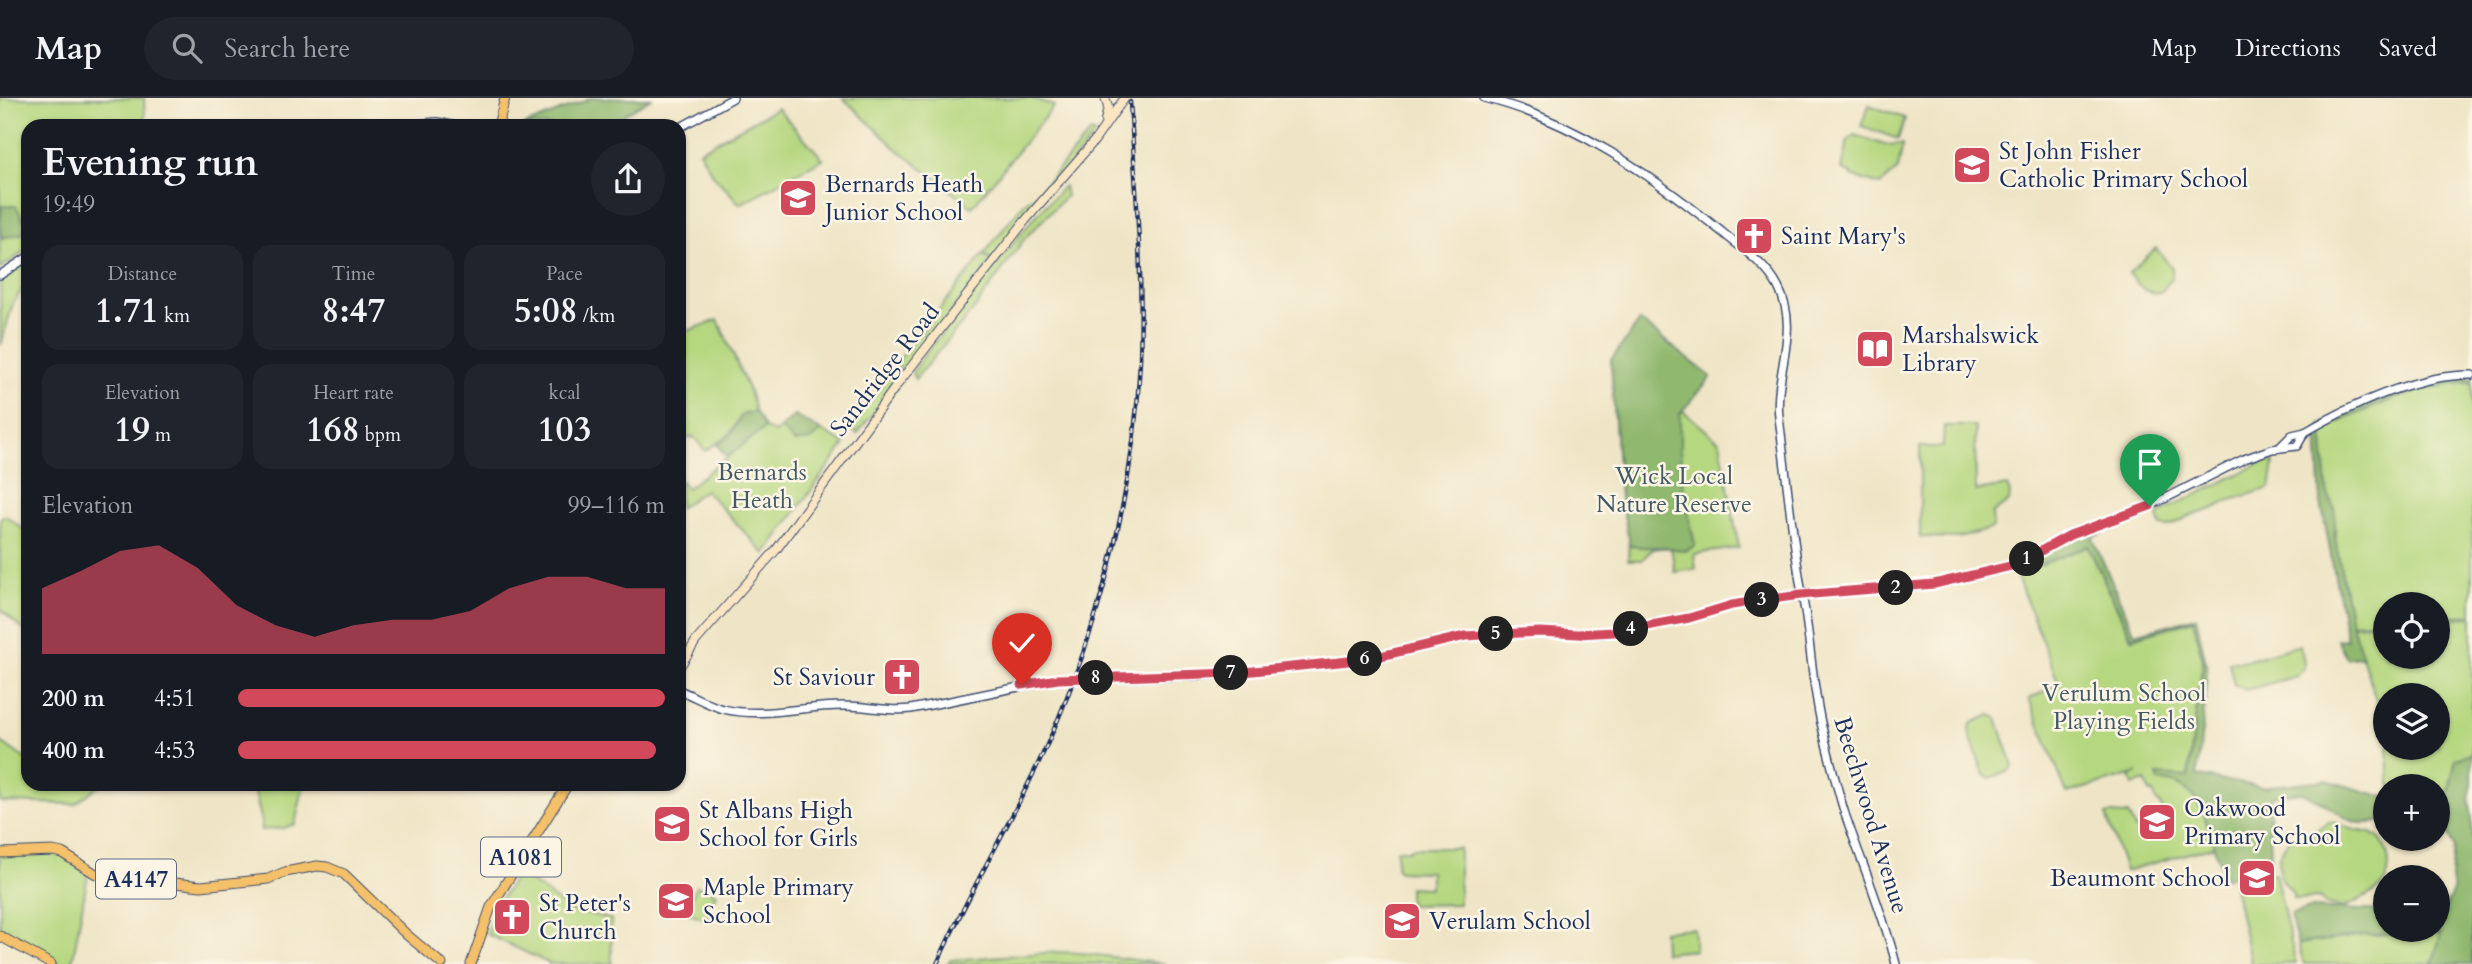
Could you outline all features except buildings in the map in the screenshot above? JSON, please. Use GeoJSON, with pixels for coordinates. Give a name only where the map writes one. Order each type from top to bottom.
{"type":"FeatureCollection","features":[{"type":"Feature","properties":{"kind":"main road"},"geometry":{"type":"LineString","coordinates":[[500,119],[505,98]]}},
{"type":"Feature","properties":{"kind":"main road"},"geometry":{"type":"LineString","coordinates":[[1103,127],[1108,107],[1105,98]]}},
{"type":"Feature","properties":{"kind":"main road","name":"Sandridge Road"},"geometry":{"type":"LineString","coordinates":[[686,658],[707,626],[776,550],[851,445],[993,261],[1095,140],[1125,98]]}},
{"type":"Feature","properties":{"kind":"main road","name":"A1081"},"geometry":{"type":"LineString","coordinates":[[471,964],[491,907],[564,791]]}},
{"type":"Feature","properties":{"kind":"main road","name":"A4147"},"geometry":{"type":"LineString","coordinates":[[0,853],[53,851],[62,853],[96,874],[215,886],[268,879],[317,866],[339,871],[442,964]]}},
{"type":"Feature","properties":{"kind":"main road"},"geometry":{"type":"LineString","coordinates":[[0,936],[51,964]]}},
{"type":"Feature","properties":{"kind":"street"},"geometry":{"type":"LineString","coordinates":[[686,124],[733,98]]}},
{"type":"Feature","properties":{"kind":"street","name":"Beechwood Avenue"},"geometry":{"type":"LineString","coordinates":[[1484,98],[1560,125],[1630,164],[1698,213],[1766,268],[1785,303],[1789,325],[1778,406],[1816,699],[1832,768],[1883,917],[1896,964]]}},
{"type":"Feature","properties":{"kind":"street"},"geometry":{"type":"LineString","coordinates":[[0,275],[21,262]]}},
{"type":"Feature","properties":{"kind":"street"},"geometry":{"type":"LineString","coordinates":[[686,693],[720,708],[746,712],[764,713],[844,705],[911,709],[1058,679],[1213,675],[1368,659],[1465,636],[1614,632],[1689,618],[1732,605],[1801,595],[1934,584],[2015,565],[2070,535],[2150,506],[2244,459],[2290,443],[2290,436],[2298,437],[2371,400],[2441,377],[2472,375]]}},
{"type":"Feature","properties":{"kind":"green space"},"geometry":{"type":"Polygon","coordinates":[[[0,98],[144,98],[144,119],[21,119],[21,254],[0,268],[0,98]]]}},
{"type":"Feature","properties":{"kind":"green space"},"geometry":{"type":"Polygon","coordinates":[[[592,98],[651,98],[618,119],[540,119],[592,98]]]}},
{"type":"Feature","properties":{"kind":"green space"},"geometry":{"type":"Polygon","coordinates":[[[843,98],[1031,98],[1054,106],[972,207],[896,148],[843,98]]]}},
{"type":"Feature","properties":{"kind":"green space"},"geometry":{"type":"Polygon","coordinates":[[[1869,105],[1905,118],[1898,139],[1861,126],[1869,105]]]}},
{"type":"Feature","properties":{"kind":"green space"},"geometry":{"type":"Polygon","coordinates":[[[777,108],[823,159],[740,204],[713,175],[699,151],[777,108]]]}},
{"type":"Feature","properties":{"kind":"green space"},"geometry":{"type":"Polygon","coordinates":[[[1091,132],[1095,134],[1060,179],[1018,223],[994,261],[984,254],[1023,204],[1037,194],[1091,132]]]}},
{"type":"Feature","properties":{"kind":"green space"},"geometry":{"type":"Polygon","coordinates":[[[1854,135],[1885,145],[1903,144],[1898,169],[1880,185],[1842,170],[1848,140],[1854,135]]]}},
{"type":"Feature","properties":{"kind":"green space"},"geometry":{"type":"Polygon","coordinates":[[[1064,186],[1066,196],[1025,238],[975,308],[915,379],[912,373],[920,361],[1032,220],[1064,186]]]}},
{"type":"Feature","properties":{"kind":"green space"},"geometry":{"type":"Polygon","coordinates":[[[2,206],[16,206],[21,215],[21,234],[2,238],[2,206]]]}},
{"type":"Feature","properties":{"kind":"green space"},"geometry":{"type":"Polygon","coordinates":[[[2156,248],[2172,268],[2172,278],[2162,291],[2152,292],[2143,289],[2129,273],[2156,248]]]}},
{"type":"Feature","properties":{"kind":"green space"},"geometry":{"type":"Polygon","coordinates":[[[983,255],[992,261],[905,369],[893,367],[983,255]]]}},
{"type":"Feature","properties":{"kind":"green space"},"geometry":{"type":"Polygon","coordinates":[[[21,266],[21,291],[13,303],[1,345],[0,280],[21,266]]]}},
{"type":"Feature","properties":{"kind":"green space"},"geometry":{"type":"Polygon","coordinates":[[[718,320],[755,411],[742,415],[729,435],[705,451],[694,437],[686,438],[686,331],[718,320]]]}},
{"type":"Feature","properties":{"kind":"green space","name":"Wick Local Nature Reserve"},"geometry":{"type":"Polygon","coordinates":[[[1640,321],[1711,377],[1682,410],[1720,442],[1739,548],[1694,554],[1696,569],[1675,572],[1671,547],[1652,549],[1642,560],[1628,560],[1629,538],[1620,496],[1611,360],[1640,321]]]}},
{"type":"Feature","properties":{"kind":"green space","name":"Wick Local Nature Reserve"},"geometry":{"type":"Polygon","coordinates":[[[1640,321],[1711,377],[1680,414],[1683,487],[1695,546],[1685,551],[1629,546],[1620,496],[1611,360],[1640,321]]]}},
{"type":"Feature","properties":{"kind":"green space"},"geometry":{"type":"Polygon","coordinates":[[[893,369],[902,376],[857,434],[846,424],[870,401],[893,369]]]}},
{"type":"Feature","properties":{"kind":"green space"},"geometry":{"type":"Polygon","coordinates":[[[2472,378],[2472,383],[2452,384],[2395,399],[2322,430],[2327,491],[2335,511],[2335,539],[2351,623],[2363,657],[2347,658],[2337,640],[2347,639],[2321,503],[2317,433],[2321,425],[2394,394],[2432,383],[2472,378]]]}},
{"type":"Feature","properties":{"kind":"green space"},"geometry":{"type":"Polygon","coordinates":[[[2472,383],[2472,615],[2450,616],[2450,592],[2373,592],[2373,622],[2351,623],[2335,539],[2335,511],[2327,491],[2322,430],[2376,406],[2413,393],[2452,384],[2472,383]]]}},
{"type":"Feature","properties":{"kind":"green space"},"geometry":{"type":"Polygon","coordinates":[[[755,411],[765,428],[727,457],[717,445],[730,435],[742,415],[755,411]]]}},
{"type":"Feature","properties":{"kind":"green space","name":"Bernards Heath"},"geometry":{"type":"Polygon","coordinates":[[[795,416],[845,444],[765,554],[705,490],[686,503],[686,487],[765,428],[775,433],[795,416]]]}},
{"type":"Feature","properties":{"kind":"green space"},"geometry":{"type":"Polygon","coordinates":[[[795,416],[822,431],[810,440],[794,442],[781,428],[795,416]]]}},
{"type":"Feature","properties":{"kind":"green space"},"geometry":{"type":"Polygon","coordinates":[[[1944,426],[1975,426],[1976,491],[2007,486],[2009,501],[1992,514],[1993,528],[1959,538],[1920,537],[1920,447],[1943,447],[1944,426]]]}},
{"type":"Feature","properties":{"kind":"green space"},"geometry":{"type":"Polygon","coordinates":[[[2271,458],[2274,464],[2270,488],[2228,501],[2168,527],[2161,526],[2158,516],[2169,508],[2271,458]]]}},
{"type":"Feature","properties":{"kind":"green space"},"geometry":{"type":"Polygon","coordinates":[[[6,516],[21,528],[21,628],[0,609],[0,519],[6,516]]]}},
{"type":"Feature","properties":{"kind":"green space"},"geometry":{"type":"Polygon","coordinates":[[[2121,521],[2121,527],[2092,537],[2135,634],[2196,617],[2206,663],[2207,684],[2197,776],[2262,787],[2326,780],[2373,794],[2373,822],[2352,821],[2305,794],[2272,796],[2269,822],[2271,867],[2226,878],[2198,803],[2189,792],[2176,784],[2159,781],[2157,775],[2188,777],[2203,661],[2193,620],[2132,638],[2088,546],[2016,574],[2013,569],[2093,530],[2121,521]]]}},
{"type":"Feature","properties":{"kind":"green space","name":"Verulum School Playing Fields"},"geometry":{"type":"Polygon","coordinates":[[[2088,546],[2131,638],[2193,620],[2203,661],[2188,778],[2159,781],[2183,787],[2191,794],[2202,812],[2215,846],[2125,871],[2106,815],[2128,814],[2135,829],[2165,816],[2159,802],[2153,792],[2150,793],[2145,781],[2133,785],[2130,777],[2138,773],[2067,793],[2029,699],[2059,684],[2016,574],[2088,546]]]}},
{"type":"Feature","properties":{"kind":"green space"},"geometry":{"type":"Polygon","coordinates":[[[2472,617],[2472,753],[2456,758],[2450,786],[2450,774],[2389,774],[2389,760],[2450,760],[2450,683],[2373,683],[2373,691],[2352,625],[2373,624],[2373,669],[2450,669],[2450,618],[2472,617]]]}},
{"type":"Feature","properties":{"kind":"green space"},"geometry":{"type":"Polygon","coordinates":[[[2300,645],[2304,668],[2297,676],[2246,690],[2234,685],[2229,662],[2249,660],[2300,645]]]}},
{"type":"Feature","properties":{"kind":"green space"},"geometry":{"type":"Polygon","coordinates":[[[1990,715],[1997,718],[2013,766],[2008,772],[1989,778],[1984,775],[1969,727],[1990,715]]]}},
{"type":"Feature","properties":{"kind":"green space"},"geometry":{"type":"Polygon","coordinates":[[[0,741],[21,756],[21,791],[92,791],[75,804],[0,802],[0,741]]]}},
{"type":"Feature","properties":{"kind":"green space"},"geometry":{"type":"Polygon","coordinates":[[[2472,753],[2469,798],[2472,819],[2472,964],[2432,964],[2438,942],[2450,942],[2454,847],[2450,837],[2450,786],[2456,758],[2472,753]]]}},
{"type":"Feature","properties":{"kind":"green space"},"geometry":{"type":"Polygon","coordinates":[[[255,791],[302,791],[295,824],[261,830],[262,823],[255,791]]]}},
{"type":"Feature","properties":{"kind":"green space"},"geometry":{"type":"Polygon","coordinates":[[[2329,822],[2373,834],[2373,851],[2386,851],[2389,865],[2373,865],[2373,892],[2343,908],[2326,904],[2319,898],[2293,899],[2293,894],[2280,877],[2279,856],[2290,839],[2298,834],[2314,831],[2329,822]]]}},
{"type":"Feature","properties":{"kind":"green space"},"geometry":{"type":"Polygon","coordinates":[[[1459,848],[1459,904],[1409,905],[1409,887],[1430,888],[1430,872],[1399,871],[1396,867],[1397,850],[1459,848]]]}},
{"type":"Feature","properties":{"kind":"green space"},"geometry":{"type":"Polygon","coordinates":[[[0,852],[61,854],[88,874],[73,958],[69,964],[59,964],[0,932],[0,852]]]}},
{"type":"Feature","properties":{"kind":"green space"},"geometry":{"type":"Polygon","coordinates":[[[518,873],[571,910],[611,919],[612,964],[550,964],[487,934],[495,908],[518,873]]]}},
{"type":"Feature","properties":{"kind":"green space"},"geometry":{"type":"Polygon","coordinates":[[[2275,873],[2296,964],[2251,964],[2233,882],[2275,873]]]}},
{"type":"Feature","properties":{"kind":"green space"},"geometry":{"type":"Polygon","coordinates":[[[696,886],[716,893],[706,919],[686,912],[696,886]]]}},
{"type":"Feature","properties":{"kind":"green space"},"geometry":{"type":"Polygon","coordinates":[[[2310,908],[2373,911],[2373,935],[2298,944],[2290,915],[2310,908]]]}},
{"type":"Feature","properties":{"kind":"green space"},"geometry":{"type":"Polygon","coordinates":[[[1693,928],[1695,950],[1664,953],[1663,931],[1693,928]]]}},
{"type":"Feature","properties":{"kind":"green space"},"geometry":{"type":"Polygon","coordinates":[[[2373,935],[2373,942],[2439,942],[2432,964],[2304,964],[2298,944],[2373,935]]]}},
{"type":"Feature","properties":{"kind":"green space"},"geometry":{"type":"Polygon","coordinates":[[[1059,952],[1167,964],[947,964],[950,960],[1059,952]]]}},
{"type":"Feature","properties":{"kind":"railway"},"geometry":{"type":"LineString","coordinates":[[937,964],[1059,717],[1090,631],[1115,542],[1132,452],[1140,361],[1140,264],[1130,102]]}},
{"type":"Feature","properties":{"kind":"place","name":"St John Fisher Catholic Primary School"},"geometry":{"type":"Point","coordinates":[1972,165]}},
{"type":"Feature","properties":{"kind":"place","name":"Bernards Heath Junior School"},"geometry":{"type":"Point","coordinates":[798,198]}},
{"type":"Feature","properties":{"kind":"place","name":"Saint Mary's"},"geometry":{"type":"Point","coordinates":[1754,236]}},
{"type":"Feature","properties":{"kind":"place","name":"Marshalswick Library"},"geometry":{"type":"Point","coordinates":[1875,349]}},
{"type":"Feature","properties":{"kind":"place","name":"St Saviour"},"geometry":{"type":"Point","coordinates":[902,677]}},
{"type":"Feature","properties":{"kind":"place","name":"Oakwood Primary School"},"geometry":{"type":"Point","coordinates":[2157,822]}},
{"type":"Feature","properties":{"kind":"place","name":"St Albans High School for Girls"},"geometry":{"type":"Point","coordinates":[672,824]}},
{"type":"Feature","properties":{"kind":"place","name":"Beaumont School"},"geometry":{"type":"Point","coordinates":[2257,878]}},
{"type":"Feature","properties":{"kind":"place","name":"Maple Primary School"},"geometry":{"type":"Point","coordinates":[676,901]}},
{"type":"Feature","properties":{"kind":"place","name":"St Peter's Church"},"geometry":{"type":"Point","coordinates":[512,917]}},
{"type":"Feature","properties":{"kind":"place","name":"Verulam School"},"geometry":{"type":"Point","coordinates":[1402,921]}},
{"type":"Feature","properties":{"kind":"route"},"geometry":{"type":"LineString","coordinates":[[1022,685],[1058,679],[1213,675],[1368,659],[1465,636],[1540,632],[1601,634],[1689,618],[1732,605],[1757,601],[1934,584],[2015,565],[2070,535],[2150,506]]}}]}
